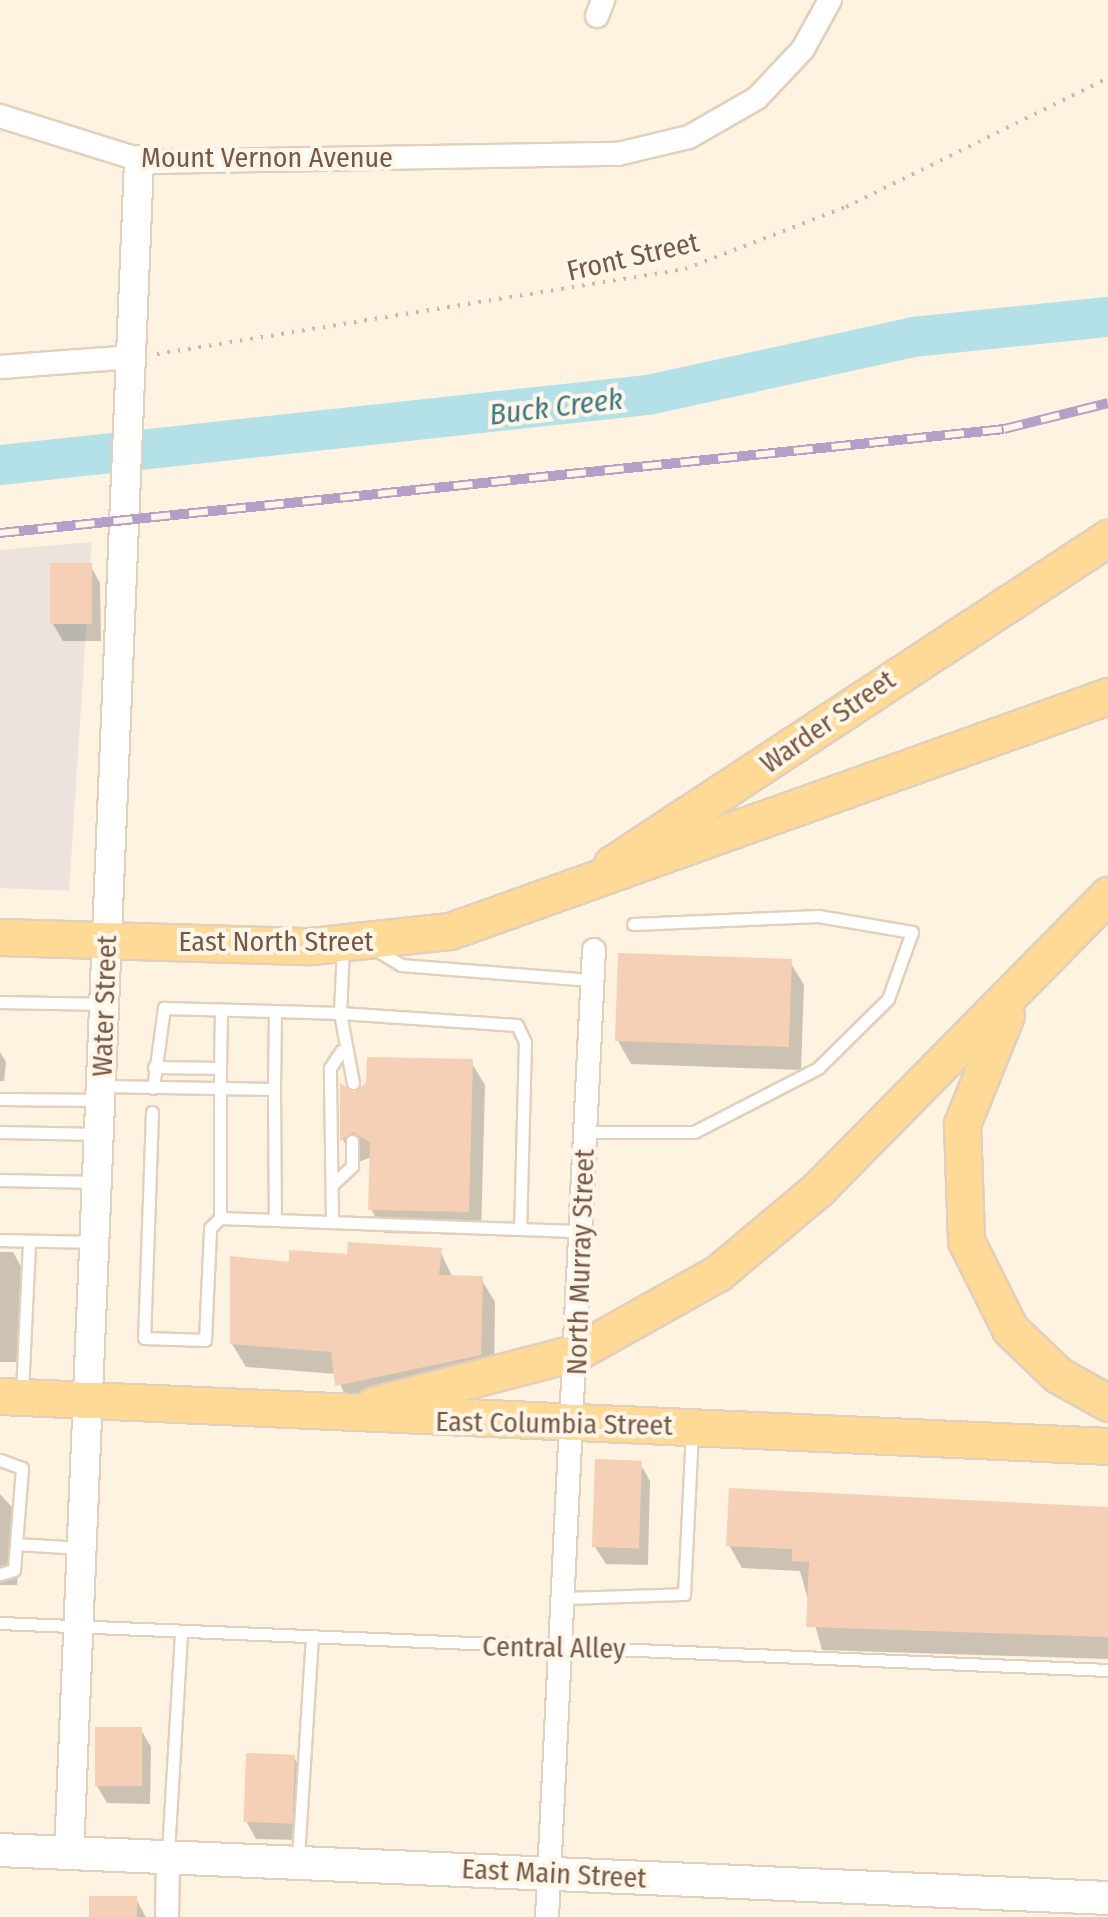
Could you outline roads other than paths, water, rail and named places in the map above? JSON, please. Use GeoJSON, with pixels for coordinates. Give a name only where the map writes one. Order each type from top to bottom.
{"type":"FeatureCollection","features":[{"type":"Feature","properties":{"kind":"main road","name":"Warder Street"},"geometry":{"type":"LineString","coordinates":[[546,903],[1108,538]]}},
{"type":"Feature","properties":{"kind":"main road"},"geometry":{"type":"LineString","coordinates":[[546,903],[1108,696]]}},
{"type":"Feature","properties":{"kind":"main road"},"geometry":{"type":"LineString","coordinates":[[319,1416],[577,1352],[662,1310],[764,1238],[1108,895]]}},
{"type":"Feature","properties":{"kind":"main road","name":"East North Street"},"geometry":{"type":"LineString","coordinates":[[0,936],[355,944],[546,903]]}},
{"type":"Feature","properties":{"kind":"main road"},"geometry":{"type":"LineString","coordinates":[[1034,973],[972,1089],[958,1204],[976,1271],[1010,1329],[1058,1375],[1108,1403]]}},
{"type":"Feature","properties":{"kind":"main road","name":"East Columbia Street"},"geometry":{"type":"LineString","coordinates":[[11,1397],[319,1416],[692,1426],[1108,1446]]}},
{"type":"Feature","properties":{"kind":"main road","name":"East Main Street"},"geometry":{"type":"LineString","coordinates":[[0,1850],[1108,1898]]}},
{"type":"Feature","properties":{"kind":"street","name":"Mount Vernon Avenue"},"geometry":{"type":"LineString","coordinates":[[0,116],[139,160],[541,157],[654,148],[724,120],[783,74],[830,0]]}},
{"type":"Feature","properties":{"kind":"street","name":"Water Street"},"geometry":{"type":"LineString","coordinates":[[68,1852],[139,160]]}},
{"type":"Feature","properties":{"kind":"street"},"geometry":{"type":"LineString","coordinates":[[0,367],[131,370]]}},
{"type":"Feature","properties":{"kind":"street","name":"North Murray Street"},"geometry":{"type":"LineString","coordinates":[[548,1917],[594,950]]}},
{"type":"Feature","properties":{"kind":"street"},"geometry":{"type":"LineString","coordinates":[[166,1917],[168,1857]]}},
{"type":"Feature","properties":{"kind":"lane"},"geometry":{"type":"LineString","coordinates":[[586,1132],[694,1132],[818,1068],[888,999],[912,932],[818,916],[633,924]]}},
{"type":"Feature","properties":{"kind":"lane"},"geometry":{"type":"LineString","coordinates":[[353,1083],[341,1051],[340,1014],[355,944],[401,965],[593,980]]}},
{"type":"Feature","properties":{"kind":"lane"},"geometry":{"type":"LineString","coordinates":[[0,1002],[105,1004]]}},
{"type":"Feature","properties":{"kind":"lane"},"geometry":{"type":"LineString","coordinates":[[153,1088],[164,1008],[516,1025],[526,1042],[520,1228]]}},
{"type":"Feature","properties":{"kind":"lane"},"geometry":{"type":"LineString","coordinates":[[152,1112],[144,1338],[205,1340],[210,1228],[220,1218],[221,1008]]}},
{"type":"Feature","properties":{"kind":"lane"},"geometry":{"type":"LineString","coordinates":[[274,1011],[275,1220]]}},
{"type":"Feature","properties":{"kind":"lane"},"geometry":{"type":"LineString","coordinates":[[332,1220],[330,1068],[341,1051]]}},
{"type":"Feature","properties":{"kind":"lane"},"geometry":{"type":"LineString","coordinates":[[154,1067],[220,1068]]}},
{"type":"Feature","properties":{"kind":"lane"},"geometry":{"type":"LineString","coordinates":[[0,1100],[153,1088],[274,1089]]}},
{"type":"Feature","properties":{"kind":"lane"},"geometry":{"type":"LineString","coordinates":[[0,1132],[99,1134]]}},
{"type":"Feature","properties":{"kind":"lane"},"geometry":{"type":"LineString","coordinates":[[334,1182],[352,1166],[352,1141]]}},
{"type":"Feature","properties":{"kind":"lane"},"geometry":{"type":"LineString","coordinates":[[0,1180],[97,1182]]}},
{"type":"Feature","properties":{"kind":"lane"},"geometry":{"type":"LineString","coordinates":[[220,1218],[582,1231]]}},
{"type":"Feature","properties":{"kind":"lane"},"geometry":{"type":"LineString","coordinates":[[0,1240],[94,1242]]}},
{"type":"Feature","properties":{"kind":"lane"},"geometry":{"type":"LineString","coordinates":[[11,1397],[29,1242]]}},
{"type":"Feature","properties":{"kind":"lane"},"geometry":{"type":"LineString","coordinates":[[565,1598],[684,1594],[692,1426]]}},
{"type":"Feature","properties":{"kind":"lane"},"geometry":{"type":"LineString","coordinates":[[0,1460],[21,1464],[12,1573],[0,1574]]}},
{"type":"Feature","properties":{"kind":"lane"},"geometry":{"type":"LineString","coordinates":[[16,1544],[80,1548]]}},
{"type":"Feature","properties":{"kind":"lane","name":"Central Alley"},"geometry":{"type":"LineString","coordinates":[[0,1623],[1108,1670]]}},
{"type":"Feature","properties":{"kind":"lane"},"geometry":{"type":"LineString","coordinates":[[168,1857],[181,1632]]}},
{"type":"Feature","properties":{"kind":"lane"},"geometry":{"type":"LineString","coordinates":[[298,1862],[312,1638]]}},
{"type":"Feature","properties":{"kind":"waterway","name":"Buck Creek"},"geometry":{"type":"LineString","coordinates":[[0,465],[648,395],[913,337],[1108,317]]}},
{"type":"Feature","properties":{"kind":"railway"},"geometry":{"type":"LineString","coordinates":[[0,533],[1004,429],[1108,403]]}}]}
